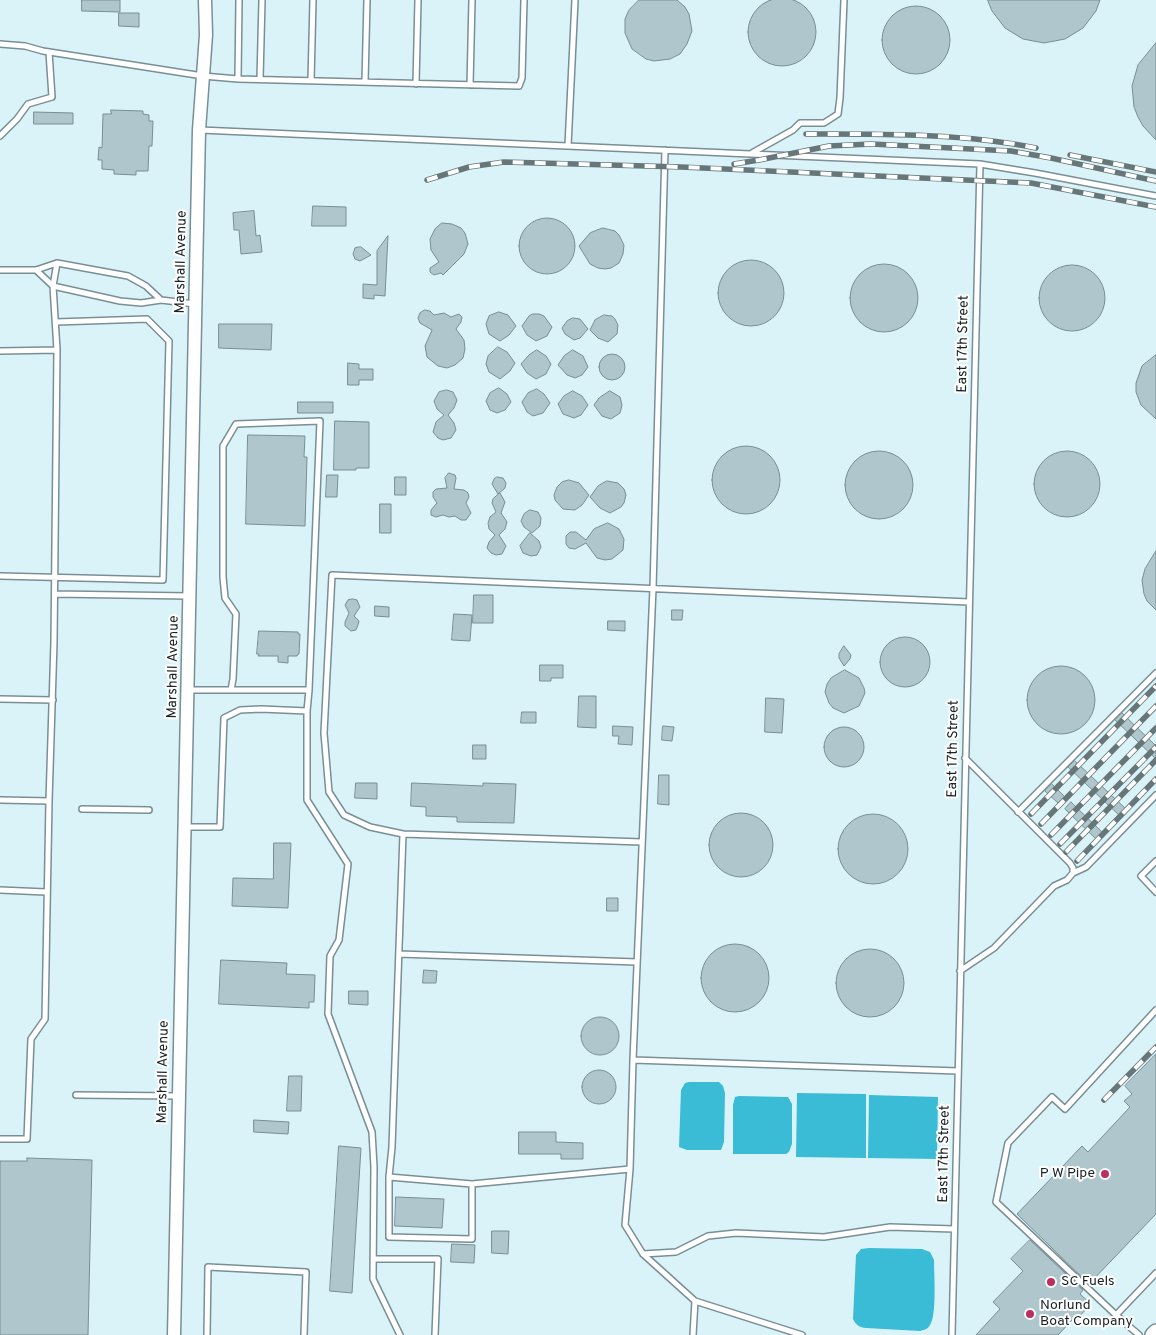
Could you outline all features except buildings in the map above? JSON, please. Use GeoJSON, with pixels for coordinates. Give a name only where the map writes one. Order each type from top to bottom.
{"type":"FeatureCollection","features":[{"type":"Feature","properties":{"kind":"main road"},"geometry":{"type":"LineString","coordinates":[[1153,1335],[1156,1332]]}},
{"type":"Feature","properties":{"kind":"street","name":"Marshall Avenue"},"geometry":{"type":"LineString","coordinates":[[174,1335],[199,130],[206,35],[205,0]]}},
{"type":"Feature","properties":{"kind":"lane"},"geometry":{"type":"LineString","coordinates":[[238,79],[239,0]]}},
{"type":"Feature","properties":{"kind":"lane"},"geometry":{"type":"LineString","coordinates":[[260,79],[262,0]]}},
{"type":"Feature","properties":{"kind":"lane"},"geometry":{"type":"LineString","coordinates":[[311,81],[312,0]]}},
{"type":"Feature","properties":{"kind":"lane"},"geometry":{"type":"LineString","coordinates":[[364,82],[367,0]]}},
{"type":"Feature","properties":{"kind":"lane"},"geometry":{"type":"LineString","coordinates":[[416,84],[418,0]]}},
{"type":"Feature","properties":{"kind":"lane"},"geometry":{"type":"LineString","coordinates":[[470,85],[472,0]]}},
{"type":"Feature","properties":{"kind":"lane"},"geometry":{"type":"LineString","coordinates":[[0,44],[25,46],[49,52],[203,76],[238,79],[519,86],[521,82],[524,0]]}},
{"type":"Feature","properties":{"kind":"lane"},"geometry":{"type":"LineString","coordinates":[[568,146],[575,0]]}},
{"type":"Feature","properties":{"kind":"lane"},"geometry":{"type":"LineString","coordinates":[[752,154],[793,130],[800,123],[824,123],[838,114],[844,0]]}},
{"type":"Feature","properties":{"kind":"lane"},"geometry":{"type":"LineString","coordinates":[[0,136],[17,119],[28,104],[52,97],[49,52]]}},
{"type":"Feature","properties":{"kind":"lane"},"geometry":{"type":"LineString","coordinates":[[199,130],[980,164],[1156,196]]}},
{"type":"Feature","properties":{"kind":"lane"},"geometry":{"type":"LineString","coordinates":[[665,150],[653,588],[630,1170],[625,1225],[643,1254],[695,1302],[802,1335]]}},
{"type":"Feature","properties":{"kind":"lane","name":"East 17th Street"},"geometry":{"type":"LineString","coordinates":[[952,1335],[980,164]]}},
{"type":"Feature","properties":{"kind":"lane"},"geometry":{"type":"LineString","coordinates":[[0,270],[36,270],[57,263],[128,276],[146,286],[161,300]]}},
{"type":"Feature","properties":{"kind":"lane"},"geometry":{"type":"LineString","coordinates":[[0,1139],[27,1140],[30,1039],[45,1019],[46,892],[55,594],[57,350],[53,286],[57,263]]}},
{"type":"Feature","properties":{"kind":"lane"},"geometry":{"type":"LineString","coordinates":[[36,270],[53,286],[120,301],[141,303],[161,300],[196,304]]}},
{"type":"Feature","properties":{"kind":"lane"},"geometry":{"type":"LineString","coordinates":[[0,576],[163,580],[169,340],[147,319],[56,322]]}},
{"type":"Feature","properties":{"kind":"lane"},"geometry":{"type":"LineString","coordinates":[[0,351],[57,350]]}},
{"type":"Feature","properties":{"kind":"lane"},"geometry":{"type":"LineString","coordinates":[[231,690],[236,614],[225,598],[223,576],[223,446],[236,424],[320,422],[309,690],[306,711],[307,800],[348,864],[339,940],[330,956],[328,1014],[372,1132],[374,1167],[373,1278],[400,1335]]}},
{"type":"Feature","properties":{"kind":"lane"},"geometry":{"type":"LineString","coordinates":[[642,842],[403,834],[370,827],[344,815],[329,792],[324,734],[332,575],[969,602]]}},
{"type":"Feature","properties":{"kind":"lane"},"geometry":{"type":"LineString","coordinates":[[55,594],[190,596]]}},
{"type":"Feature","properties":{"kind":"lane"},"geometry":{"type":"LineString","coordinates":[[1018,812],[1156,673]]}},
{"type":"Feature","properties":{"kind":"lane"},"geometry":{"type":"LineString","coordinates":[[188,690],[309,690]]}},
{"type":"Feature","properties":{"kind":"lane"},"geometry":{"type":"LineString","coordinates":[[0,698],[53,700]]}},
{"type":"Feature","properties":{"kind":"lane"},"geometry":{"type":"LineString","coordinates":[[185,827],[220,827],[224,718],[240,710],[306,711]]}},
{"type":"Feature","properties":{"kind":"lane"},"geometry":{"type":"LineString","coordinates":[[966,758],[1070,863],[1073,873]]}},
{"type":"Feature","properties":{"kind":"lane"},"geometry":{"type":"LineString","coordinates":[[960,971],[994,948],[1054,886],[1086,867],[1156,796]]}},
{"type":"Feature","properties":{"kind":"lane"},"geometry":{"type":"LineString","coordinates":[[0,800],[49,801]]}},
{"type":"Feature","properties":{"kind":"lane"},"geometry":{"type":"LineString","coordinates":[[82,809],[149,810]]}},
{"type":"Feature","properties":{"kind":"lane"},"geometry":{"type":"LineString","coordinates":[[403,834],[388,1238],[472,1239],[472,1184]]}},
{"type":"Feature","properties":{"kind":"lane"},"geometry":{"type":"LineString","coordinates":[[1156,861],[1141,876],[1156,892]]}},
{"type":"Feature","properties":{"kind":"lane"},"geometry":{"type":"LineString","coordinates":[[0,890],[46,892]]}},
{"type":"Feature","properties":{"kind":"lane"},"geometry":{"type":"LineString","coordinates":[[399,954],[637,962]]}},
{"type":"Feature","properties":{"kind":"lane"},"geometry":{"type":"LineString","coordinates":[[1139,1335],[996,1202],[1008,1143],[1052,1097],[1065,1108],[1156,1010]]}},
{"type":"Feature","properties":{"kind":"lane"},"geometry":{"type":"LineString","coordinates":[[633,1060],[958,1071]]}},
{"type":"Feature","properties":{"kind":"lane"},"geometry":{"type":"LineString","coordinates":[[76,1095],[179,1096]]}},
{"type":"Feature","properties":{"kind":"lane"},"geometry":{"type":"LineString","coordinates":[[389,1177],[472,1184],[630,1170]]}},
{"type":"Feature","properties":{"kind":"lane"},"geometry":{"type":"LineString","coordinates":[[643,1254],[676,1252],[708,1236],[736,1233],[824,1237],[890,1227],[954,1229]]}},
{"type":"Feature","properties":{"kind":"lane"},"geometry":{"type":"LineString","coordinates":[[373,1259],[438,1259],[435,1335]]}},
{"type":"Feature","properties":{"kind":"lane"},"geometry":{"type":"LineString","coordinates":[[207,1335],[208,1267],[306,1272],[304,1335]]}},
{"type":"Feature","properties":{"kind":"lane"},"geometry":{"type":"LineString","coordinates":[[1116,1315],[1156,1273]]}},
{"type":"Feature","properties":{"kind":"lane"},"geometry":{"type":"LineString","coordinates":[[693,1335],[695,1302]]}},
{"type":"Feature","properties":{"kind":"water"},"geometry":{"type":"Polygon","coordinates":[[[719,1082],[723,1086],[725,1093],[724,1142],[721,1150],[687,1150],[679,1147],[681,1090],[685,1083],[719,1082]]]}},
{"type":"Feature","properties":{"kind":"water"},"geometry":{"type":"Polygon","coordinates":[[[797,1093],[866,1094],[866,1158],[796,1157],[797,1093]]]}},
{"type":"Feature","properties":{"kind":"water"},"geometry":{"type":"Polygon","coordinates":[[[869,1095],[938,1097],[937,1159],[868,1158],[869,1095]]]}},
{"type":"Feature","properties":{"kind":"water"},"geometry":{"type":"Polygon","coordinates":[[[735,1097],[788,1097],[792,1104],[792,1144],[789,1152],[786,1154],[733,1154],[733,1105],[735,1097]]]}},
{"type":"Feature","properties":{"kind":"water"},"geometry":{"type":"Polygon","coordinates":[[[861,1249],[922,1249],[930,1252],[934,1260],[934,1313],[927,1328],[920,1331],[866,1328],[855,1323],[853,1319],[856,1255],[861,1249]]]}},
{"type":"Feature","properties":{"kind":"railway"},"geometry":{"type":"LineString","coordinates":[[806,134],[892,134],[951,137],[980,139],[1036,148]]}},
{"type":"Feature","properties":{"kind":"railway"},"geometry":{"type":"LineString","coordinates":[[734,164],[829,146],[871,144],[1011,151],[1156,181]]}},
{"type":"Feature","properties":{"kind":"railway"},"geometry":{"type":"LineString","coordinates":[[1070,155],[1156,172]]}},
{"type":"Feature","properties":{"kind":"railway"},"geometry":{"type":"LineString","coordinates":[[427,180],[469,167],[504,162],[681,167],[1031,183],[1156,207]]}},
{"type":"Feature","properties":{"kind":"railway"},"geometry":{"type":"LineString","coordinates":[[1031,814],[1156,686]]}},
{"type":"Feature","properties":{"kind":"railway"},"geometry":{"type":"LineString","coordinates":[[1041,824],[1156,706]]}},
{"type":"Feature","properties":{"kind":"railway"},"geometry":{"type":"LineString","coordinates":[[1051,835],[1156,728]]}},
{"type":"Feature","properties":{"kind":"railway"},"geometry":{"type":"LineString","coordinates":[[1060,844],[1156,747]]}},
{"type":"Feature","properties":{"kind":"railway"},"geometry":{"type":"LineString","coordinates":[[1066,852],[1156,760]]}},
{"type":"Feature","properties":{"kind":"railway"},"geometry":{"type":"LineString","coordinates":[[1077,861],[1156,779]]}},
{"type":"Feature","properties":{"kind":"railway"},"geometry":{"type":"LineString","coordinates":[[1104,1100],[1156,1047]]}},
{"type":"Feature","properties":{"kind":"place","name":"P W Pipe"},"geometry":{"type":"Point","coordinates":[1105,1174]}},
{"type":"Feature","properties":{"kind":"place","name":"SC Fuels"},"geometry":{"type":"Point","coordinates":[1051,1282]}},
{"type":"Feature","properties":{"kind":"place","name":"Norlund Boat Company"},"geometry":{"type":"Point","coordinates":[1030,1314]}}]}
